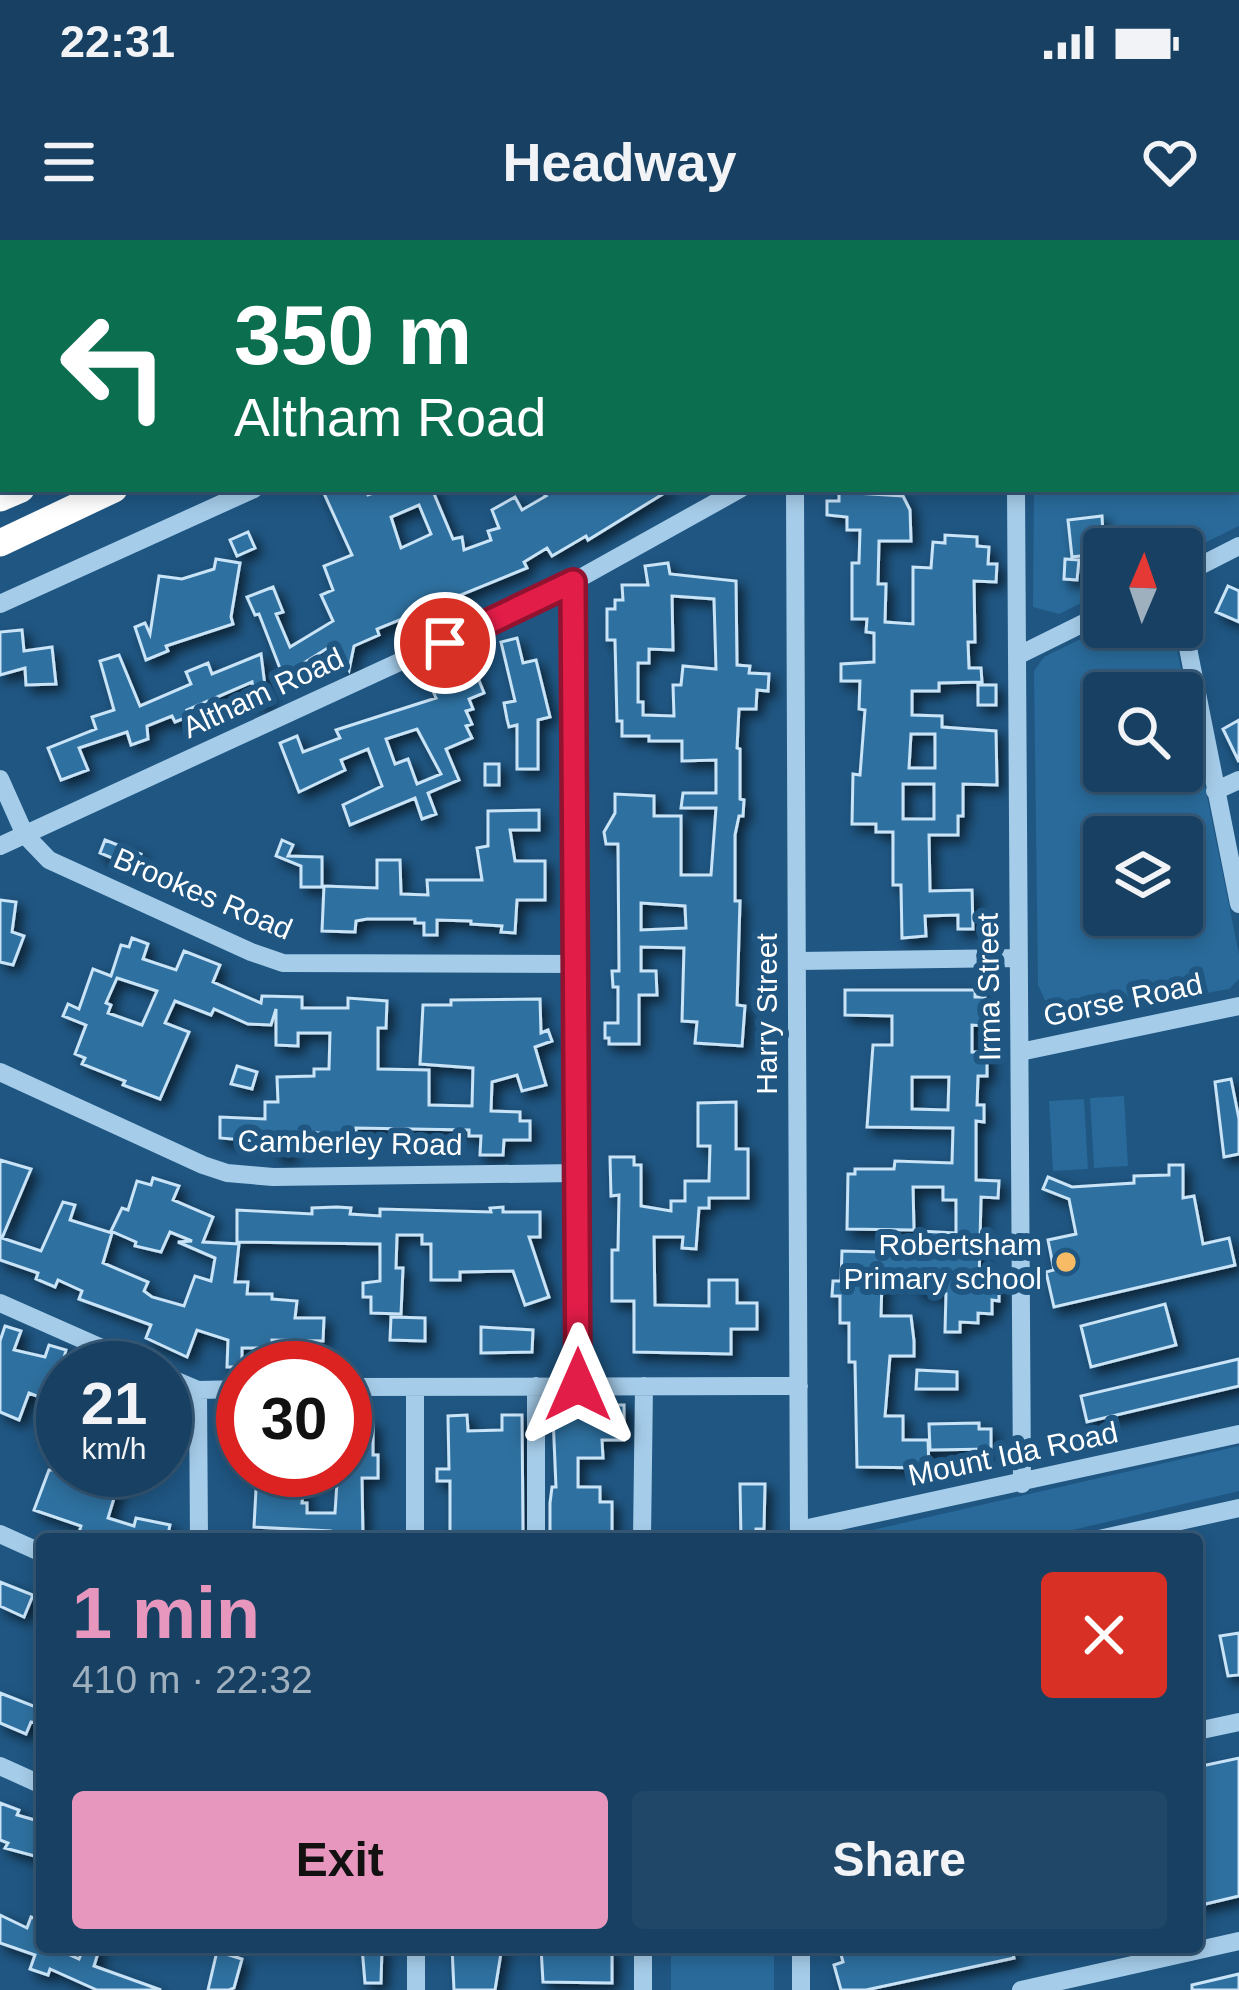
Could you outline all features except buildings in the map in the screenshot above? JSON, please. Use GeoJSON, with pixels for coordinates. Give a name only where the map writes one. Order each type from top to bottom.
{"type":"FeatureCollection","features":[{"type":"Feature","properties":{"kind":"highway"},"geometry":{"type":"LineString","coordinates":[[0,543],[108,492]]}},
{"type":"Feature","properties":{"kind":"street"},"geometry":{"type":"LineString","coordinates":[[0,604],[247,492]]}},
{"type":"Feature","properties":{"kind":"street","name":"Altham Road"},"geometry":{"type":"LineString","coordinates":[[0,846],[573,582],[735,492]]}},
{"type":"Feature","properties":{"kind":"street","name":"Harry Street"},"geometry":{"type":"LineString","coordinates":[[795,492],[799,1533]]}},
{"type":"Feature","properties":{"kind":"street","name":"Irma Street"},"geometry":{"type":"LineString","coordinates":[[1016,492],[1022,1484]]}},
{"type":"Feature","properties":{"kind":"street"},"geometry":{"type":"LineString","coordinates":[[1203,564],[1239,546]]}},
{"type":"Feature","properties":{"kind":"street"},"geometry":{"type":"LineString","coordinates":[[573,582],[578,1385]]}},
{"type":"Feature","properties":{"kind":"street"},"geometry":{"type":"LineString","coordinates":[[1017,656],[1083,623]]}},
{"type":"Feature","properties":{"kind":"street"},"geometry":{"type":"LineString","coordinates":[[1188,648],[1239,904]]}},
{"type":"Feature","properties":{"kind":"street","name":"Brookes Road"},"geometry":{"type":"LineString","coordinates":[[0,779],[26,835],[49,860],[268,959],[378,965],[578,964]]}},
{"type":"Feature","properties":{"kind":"street"},"geometry":{"type":"LineString","coordinates":[[1215,791],[1239,780]]}},
{"type":"Feature","properties":{"kind":"street"},"geometry":{"type":"LineString","coordinates":[[798,961],[1017,958]]}},
{"type":"Feature","properties":{"kind":"street","name":"Gorse Road"},"geometry":{"type":"LineString","coordinates":[[1020,1052],[1239,1006]]}},
{"type":"Feature","properties":{"kind":"street","name":"Camberley Road"},"geometry":{"type":"LineString","coordinates":[[0,1072],[227,1173],[273,1177],[576,1173]]}},
{"type":"Feature","properties":{"kind":"street"},"geometry":{"type":"LineString","coordinates":[[0,1303],[86,1341]]}},
{"type":"Feature","properties":{"kind":"street"},"geometry":{"type":"LineString","coordinates":[[536,1386],[536,1533]]}},
{"type":"Feature","properties":{"kind":"street"},"geometry":{"type":"LineString","coordinates":[[642,1533],[644,1386]]}},
{"type":"Feature","properties":{"kind":"street"},"geometry":{"type":"LineString","coordinates":[[372,1387],[799,1386]]}},
{"type":"Feature","properties":{"kind":"street"},"geometry":{"type":"LineString","coordinates":[[192,1387],[216,1390]]}},
{"type":"Feature","properties":{"kind":"street"},"geometry":{"type":"LineString","coordinates":[[415,1387],[415,1533]]}},
{"type":"Feature","properties":{"kind":"street"},"geometry":{"type":"LineString","coordinates":[[198,1390],[199,1533]]}},
{"type":"Feature","properties":{"kind":"street","name":"Mount Ida Road"},"geometry":{"type":"LineString","coordinates":[[803,1533],[1239,1434]]}},
{"type":"Feature","properties":{"kind":"street"},"geometry":{"type":"LineString","coordinates":[[1126,1533],[1239,1508]]}},
{"type":"Feature","properties":{"kind":"street"},"geometry":{"type":"LineString","coordinates":[[0,1534],[36,1550]]}},
{"type":"Feature","properties":{"kind":"street"},"geometry":{"type":"LineString","coordinates":[[1203,1730],[1239,1722]]}},
{"type":"Feature","properties":{"kind":"street"},"geometry":{"type":"LineString","coordinates":[[0,1766],[36,1782]]}},
{"type":"Feature","properties":{"kind":"street"},"geometry":{"type":"LineString","coordinates":[[1203,1949],[1239,1941]]}},
{"type":"Feature","properties":{"kind":"street"},"geometry":{"type":"LineString","coordinates":[[416,1953],[416,1990]]}},
{"type":"Feature","properties":{"kind":"street"},"geometry":{"type":"LineString","coordinates":[[643,1953],[643,1990]]}},
{"type":"Feature","properties":{"kind":"street"},"geometry":{"type":"LineString","coordinates":[[801,1953],[801,1990]]}},
{"type":"Feature","properties":{"kind":"street"},"geometry":{"type":"LineString","coordinates":[[1021,1990],[1186,1953]]}},
{"type":"Feature","properties":{"kind":"shaded area"},"geometry":{"type":"Polygon","coordinates":[[[1034,492],[1239,492],[1239,526],[1203,544],[1203,528],[1083,528],[1083,602],[1059,614],[1033,607],[1034,492]]]}},
{"type":"Feature","properties":{"kind":"shaded area"},"geometry":{"type":"Polygon","coordinates":[[[1083,638],[1083,648],[1177,648],[1182,672],[1083,672],[1083,792],[1203,792],[1203,777],[1239,954],[1239,979],[1229,989],[1066,1018],[1051,1014],[1038,985],[1034,671],[1044,657],[1083,638]]]}},
{"type":"Feature","properties":{"kind":"shaded area"},"geometry":{"type":"Polygon","coordinates":[[[1124,1096],[1128,1166],[1094,1168],[1090,1098],[1124,1096]]]}},
{"type":"Feature","properties":{"kind":"shaded area"},"geometry":{"type":"Polygon","coordinates":[[[1084,1099],[1088,1169],[1053,1171],[1049,1101],[1084,1099]]]}},
{"type":"Feature","properties":{"kind":"shaded area"},"geometry":{"type":"Polygon","coordinates":[[[1239,1446],[1239,1491],[1060,1533],[859,1533],[1239,1446]]]}},
{"type":"Feature","properties":{"kind":"shaded area"},"geometry":{"type":"Polygon","coordinates":[[[671,1953],[774,1953],[774,1990],[671,1990],[671,1953]]]}},
{"type":"Feature","properties":{"kind":"place","name":"Robertsham Primary school"},"geometry":{"type":"Point","coordinates":[1066,1262]}},
{"type":"Feature","properties":{"kind":"route"},"geometry":{"type":"LineString","coordinates":[[445,643],[573,582],[578,1385]]}}]}
